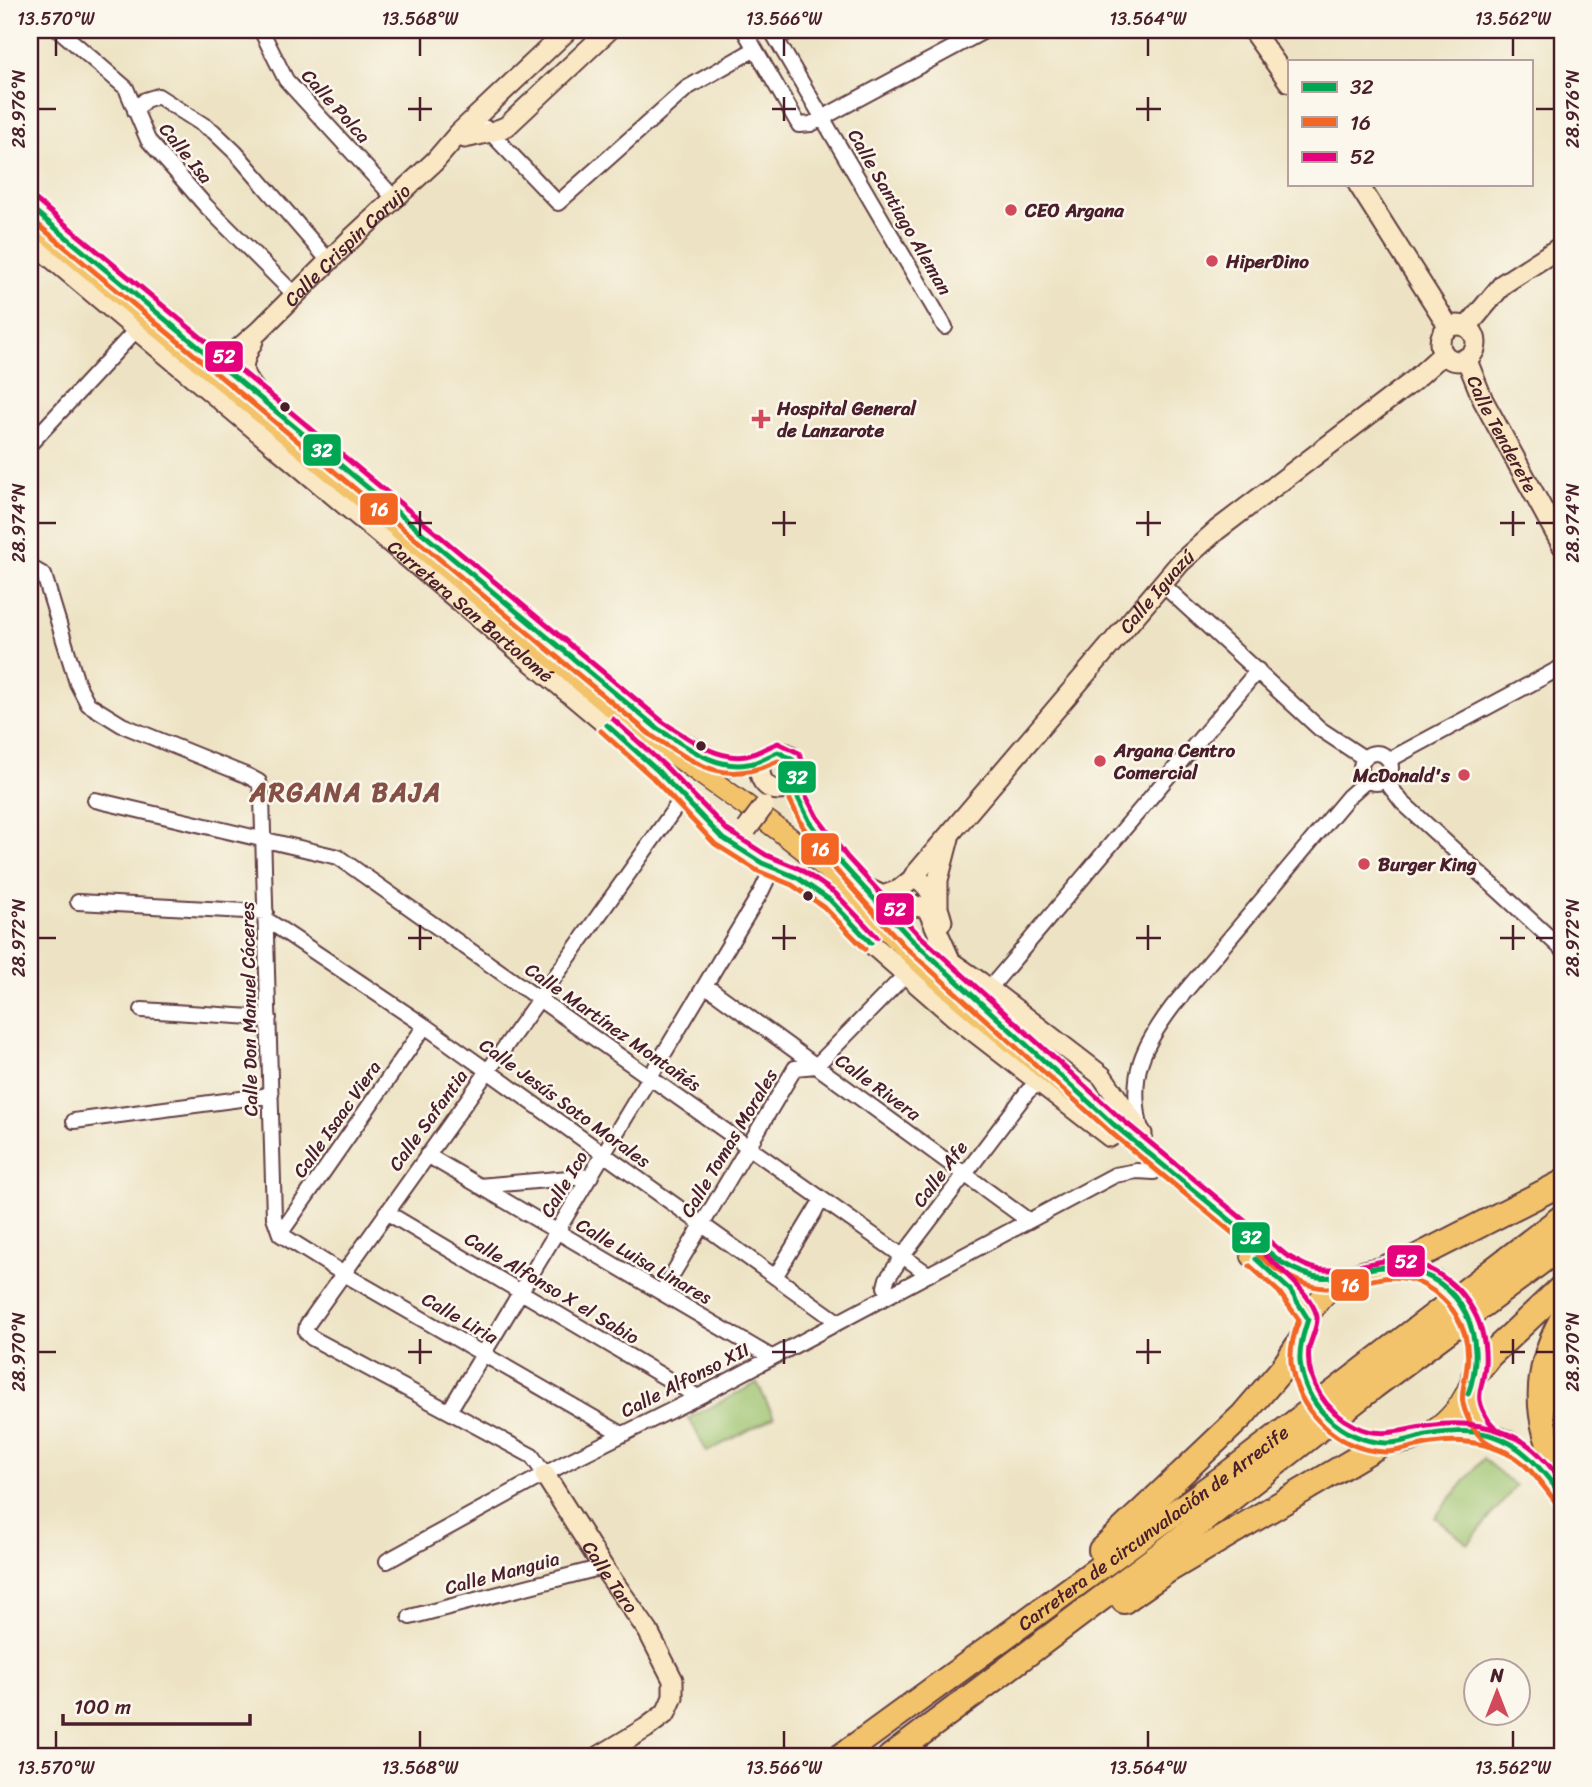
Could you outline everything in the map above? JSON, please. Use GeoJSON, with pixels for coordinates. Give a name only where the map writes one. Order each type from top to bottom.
{"type":"FeatureCollection","features":[{"type":"Feature","properties":{"kind":"highway"},"geometry":{"type":"LineString","coordinates":[[1387,1267],[1415,1258],[1562,1183]]}},
{"type":"Feature","properties":{"kind":"highway","name":"Carretera de circunvalación de Arrecife"},"geometry":{"type":"LineString","coordinates":[[840,1757],[1225,1476],[1562,1217]]}},
{"type":"Feature","properties":{"kind":"highway","name":"Carretera de circunvalación de Arrecife"},"geometry":{"type":"LineString","coordinates":[[890,1757],[1171,1546],[1373,1387],[1562,1246]]}},
{"type":"Feature","properties":{"kind":"highway"},"geometry":{"type":"LineString","coordinates":[[1471,1385],[1489,1356],[1562,1287]]}},
{"type":"Feature","properties":{"kind":"highway"},"geometry":{"type":"LineString","coordinates":[[1562,1319],[1545,1362],[1540,1405],[1550,1451],[1562,1473]]}},
{"type":"Feature","properties":{"kind":"highway"},"geometry":{"type":"LineString","coordinates":[[954,1676],[1117,1537],[1242,1416],[1283,1368],[1305,1329]]}},
{"type":"Feature","properties":{"kind":"highway"},"geometry":{"type":"LineString","coordinates":[[928,1730],[984,1699],[1167,1571],[1383,1443]]}},
{"type":"Feature","properties":{"kind":"main road","name":"Carretera San Bartolomé"},"geometry":{"type":"LineString","coordinates":[[31,222],[618,720],[777,836],[828,879],[912,962],[1110,1137],[1209,1203],[1281,1262],[1298,1272],[1327,1279],[1351,1275]]}},
{"type":"Feature","properties":{"kind":"main road","name":"Carretera San Bartolomé"},"geometry":{"type":"LineString","coordinates":[[31,222],[622,716],[801,847],[833,874],[962,1001],[1070,1090],[1088,1101],[1158,1170],[1290,1290],[1305,1329]]}},
{"type":"Feature","properties":{"kind":"main road"},"geometry":{"type":"LineString","coordinates":[[1142,1134],[1158,1170]]}},
{"type":"Feature","properties":{"kind":"main road"},"geometry":{"type":"LineString","coordinates":[[1471,1385],[1451,1418],[1427,1434],[1405,1441],[1383,1443],[1355,1436],[1338,1427],[1312,1400],[1300,1361],[1305,1329],[1326,1294],[1351,1275],[1387,1267],[1412,1270],[1435,1280],[1466,1312],[1476,1341],[1477,1358],[1471,1385],[1472,1407],[1489,1435]]}},
{"type":"Feature","properties":{"kind":"main road"},"geometry":{"type":"LineString","coordinates":[[1427,1434],[1489,1435],[1522,1451],[1538,1465],[1562,1496]]}},
{"type":"Feature","properties":{"kind":"street","name":"Calle Isa"},"geometry":{"type":"LineString","coordinates":[[59,30],[126,88],[148,140],[172,169],[295,295]]}},
{"type":"Feature","properties":{"kind":"street","name":"Calle Polca"},"geometry":{"type":"LineString","coordinates":[[261,30],[286,80],[395,199]]}},
{"type":"Feature","properties":{"kind":"street","name":"Calle Crispin Corujo"},"geometry":{"type":"LineString","coordinates":[[220,365],[259,331],[568,30]]}},
{"type":"Feature","properties":{"kind":"street","name":"Calle Crispin Corujo"},"geometry":{"type":"LineString","coordinates":[[435,161],[465,138],[491,134],[507,126],[609,30]]}},
{"type":"Feature","properties":{"kind":"street","name":"Calle Santiago Aleman"},"geometry":{"type":"LineString","coordinates":[[744,30],[799,125],[811,124],[821,118]]}},
{"type":"Feature","properties":{"kind":"street"},"geometry":{"type":"LineString","coordinates":[[773,34],[792,30]]}},
{"type":"Feature","properties":{"kind":"street"},"geometry":{"type":"LineString","coordinates":[[821,118],[986,30]]}},
{"type":"Feature","properties":{"kind":"street"},"geometry":{"type":"LineString","coordinates":[[1252,30],[1288,81]]}},
{"type":"Feature","properties":{"kind":"street","name":"Calle Santiago Aleman"},"geometry":{"type":"LineString","coordinates":[[773,34],[945,327]]}},
{"type":"Feature","properties":{"kind":"street"},"geometry":{"type":"LineString","coordinates":[[480,113],[482,124],[558,203],[687,88],[755,49]]}},
{"type":"Feature","properties":{"kind":"street"},"geometry":{"type":"LineString","coordinates":[[135,111],[145,100],[158,96],[213,131],[235,152],[329,261]]}},
{"type":"Feature","properties":{"kind":"street"},"geometry":{"type":"LineString","coordinates":[[1358,186],[1458,327],[1475,339],[1472,353],[1466,358],[1454,360],[1443,354],[1440,339],[1458,327],[1503,284],[1562,246]]}},
{"type":"Feature","properties":{"kind":"street","name":"Carretera San Bartolomé"},"geometry":{"type":"LineString","coordinates":[[31,222],[136,330],[621,737],[721,837],[762,863],[796,877],[830,901],[905,975]]}},
{"type":"Feature","properties":{"kind":"street","name":"Carretera San Bartolomé"},"geometry":{"type":"LineString","coordinates":[[31,222],[220,365],[640,716],[714,760],[731,766],[764,761]]}},
{"type":"Feature","properties":{"kind":"street"},"geometry":{"type":"LineString","coordinates":[[30,444],[136,330]]}},
{"type":"Feature","properties":{"kind":"street","name":"Calle Crispin Corujo"},"geometry":{"type":"LineString","coordinates":[[259,331],[242,365],[243,375],[263,400]]}},
{"type":"Feature","properties":{"kind":"street","name":"Calle Iguazú"},"geometry":{"type":"LineString","coordinates":[[912,878],[1180,563],[1217,530],[1413,381],[1443,354]]}},
{"type":"Feature","properties":{"kind":"street","name":"Calle Tenderete"},"geometry":{"type":"LineString","coordinates":[[1466,358],[1483,400],[1562,545]]}},
{"type":"Feature","properties":{"kind":"street","name":"Calle Don Manuel Cáceres"},"geometry":{"type":"LineString","coordinates":[[30,567],[44,575],[77,683],[88,704],[122,725],[259,782],[262,797],[267,916],[274,1217],[280,1234]]}},
{"type":"Feature","properties":{"kind":"street"},"geometry":{"type":"LineString","coordinates":[[1162,584],[1320,729],[1364,758]]}},
{"type":"Feature","properties":{"kind":"street"},"geometry":{"type":"LineString","coordinates":[[1389,760],[1562,667]]}},
{"type":"Feature","properties":{"kind":"street"},"geometry":{"type":"LineString","coordinates":[[985,986],[1258,670]]}},
{"type":"Feature","properties":{"kind":"street"},"geometry":{"type":"LineString","coordinates":[[737,847],[769,798],[796,782],[799,773],[797,763],[790,756],[778,752],[764,761],[760,772],[769,798]]}},
{"type":"Feature","properties":{"kind":"street"},"geometry":{"type":"LineString","coordinates":[[1380,753],[1389,760],[1391,771],[1385,780],[1372,782],[1361,769],[1368,754],[1380,753]]}},
{"type":"Feature","properties":{"kind":"street"},"geometry":{"type":"LineString","coordinates":[[1142,1134],[1135,1090],[1141,1058],[1154,1031],[1348,797],[1367,779]]}},
{"type":"Feature","properties":{"kind":"street"},"geometry":{"type":"LineString","coordinates":[[1385,780],[1402,802],[1562,949]]}},
{"type":"Feature","properties":{"kind":"street","name":"Carretera San Bartolomé"},"geometry":{"type":"LineString","coordinates":[[796,782],[798,800],[804,812],[861,886],[1088,1101]]}},
{"type":"Feature","properties":{"kind":"street","name":"Calle Safantia"},"geometry":{"type":"LineString","coordinates":[[449,1411],[312,1338],[306,1332],[307,1325],[683,797]]}},
{"type":"Feature","properties":{"kind":"street","name":"Calle Martínez Montañés"},"geometry":{"type":"LineString","coordinates":[[95,800],[338,857],[750,1146],[821,1201],[928,1274]]}},
{"type":"Feature","properties":{"kind":"street"},"geometry":{"type":"LineString","coordinates":[[932,908],[950,834]]}},
{"type":"Feature","properties":{"kind":"street","name":"Calle Ico"},"geometry":{"type":"LineString","coordinates":[[449,1411],[761,892],[773,867]]}},
{"type":"Feature","properties":{"kind":"street"},"geometry":{"type":"LineString","coordinates":[[912,878],[932,908],[951,962],[1102,1076],[1142,1134]]}},
{"type":"Feature","properties":{"kind":"street"},"geometry":{"type":"LineString","coordinates":[[861,886],[883,896],[899,890],[912,878]]}},
{"type":"Feature","properties":{"kind":"street"},"geometry":{"type":"LineString","coordinates":[[898,922],[898,905],[912,878]]}},
{"type":"Feature","properties":{"kind":"street"},"geometry":{"type":"LineString","coordinates":[[78,901],[267,916]]}},
{"type":"Feature","properties":{"kind":"street"},"geometry":{"type":"LineString","coordinates":[[898,922],[904,908],[914,905],[932,908]]}},
{"type":"Feature","properties":{"kind":"street","name":"Calle Jesús Soto Morales"},"geometry":{"type":"LineString","coordinates":[[267,916],[838,1322]]}},
{"type":"Feature","properties":{"kind":"street"},"geometry":{"type":"LineString","coordinates":[[905,975],[1110,1137]]}},
{"type":"Feature","properties":{"kind":"street","name":"Calle Tomas Morales"},"geometry":{"type":"LineString","coordinates":[[662,1293],[795,1068],[816,1066],[905,975]]}},
{"type":"Feature","properties":{"kind":"street","name":"Calle Rivera"},"geometry":{"type":"LineString","coordinates":[[705,985],[1029,1221]]}},
{"type":"Feature","properties":{"kind":"street"},"geometry":{"type":"LineString","coordinates":[[142,1010],[269,1018]]}},
{"type":"Feature","properties":{"kind":"street","name":"Calle Isaac Viera"},"geometry":{"type":"LineString","coordinates":[[280,1234],[425,1026]]}},
{"type":"Feature","properties":{"kind":"street","name":"Calle Afe"},"geometry":{"type":"LineString","coordinates":[[890,1294],[885,1287],[887,1279],[902,1257],[1028,1091],[1039,1083]]}},
{"type":"Feature","properties":{"kind":"street"},"geometry":{"type":"LineString","coordinates":[[74,1121],[271,1095]]}},
{"type":"Feature","properties":{"kind":"street","name":"Calle Luisa Linares"},"geometry":{"type":"LineString","coordinates":[[427,1155],[771,1357]]}},
{"type":"Feature","properties":{"kind":"street","name":"Calle Alfonso XII"},"geometry":{"type":"LineString","coordinates":[[387,1561],[622,1434],[698,1397],[1115,1175],[1158,1170]]}},
{"type":"Feature","properties":{"kind":"street"},"geometry":{"type":"LineString","coordinates":[[479,1186],[591,1176]]}},
{"type":"Feature","properties":{"kind":"street"},"geometry":{"type":"LineString","coordinates":[[775,1277],[821,1201]]}},
{"type":"Feature","properties":{"kind":"street","name":"Calle Alfonso X el Sabio"},"geometry":{"type":"LineString","coordinates":[[386,1212],[698,1397]]}},
{"type":"Feature","properties":{"kind":"street","name":"Calle Liria"},"geometry":{"type":"LineString","coordinates":[[280,1234],[344,1274],[622,1434]]}},
{"type":"Feature","properties":{"kind":"street"},"geometry":{"type":"LineString","coordinates":[[449,1411],[532,1456],[545,1475]]}},
{"type":"Feature","properties":{"kind":"street","name":"Calle Taro"},"geometry":{"type":"LineString","coordinates":[[545,1475],[603,1567],[648,1631],[673,1679],[673,1697],[666,1713],[598,1757]]}},
{"type":"Feature","properties":{"kind":"street","name":"Calle Manguia"},"geometry":{"type":"LineString","coordinates":[[410,1617],[603,1567]]}},
{"type":"Feature","properties":{"kind":"green space"},"geometry":{"type":"Polygon","coordinates":[[[757,1383],[774,1417],[707,1452],[689,1418],[757,1383]]]}},
{"type":"Feature","properties":{"kind":"green space"},"geometry":{"type":"Polygon","coordinates":[[[1483,1459],[1516,1486],[1468,1544],[1435,1517],[1483,1459]]]}},
{"type":"Feature","properties":{"kind":"transit line","name":"52"},"geometry":{"type":"LineString","coordinates":[[36,200],[663,722],[692,741],[724,755],[746,756],[778,743],[799,753],[806,769],[806,796],[817,817],[847,857],[917,933],[1119,1117],[1286,1255],[1320,1270],[1338,1270],[1383,1261],[1407,1261],[1435,1272],[1448,1281],[1469,1304],[1482,1333],[1485,1365],[1480,1399],[1489,1421],[1497,1429],[1521,1440],[1536,1451],[1562,1482]]}},
{"type":"Feature","properties":{"kind":"transit line","name":"32"},"geometry":{"type":"LineString","coordinates":[[30,207],[658,729],[700,755],[723,763],[752,763],[778,752],[793,760],[797,770],[798,798],[810,822],[841,863],[911,939],[1113,1124],[1281,1262],[1316,1277],[1383,1267],[1400,1268],[1422,1274],[1440,1284],[1455,1297],[1466,1313],[1472,1332],[1474,1373],[1468,1394]]}},
{"type":"Feature","properties":{"kind":"transit line","name":"16"},"geometry":{"type":"LineString","coordinates":[[30,218],[652,736],[698,764],[712,769],[742,772],[778,761],[787,766],[790,800],[803,827],[834,868],[904,946],[1108,1130],[1276,1269],[1299,1282],[1325,1288],[1381,1278],[1404,1278],[1415,1281],[1438,1295],[1456,1314],[1466,1339],[1468,1352],[1463,1400],[1470,1422],[1486,1442],[1525,1465],[1555,1501]]}},
{"type":"Feature","properties":{"kind":"transit line","name":"52"},"geometry":{"type":"LineString","coordinates":[[613,719],[664,765],[727,830],[766,855],[800,869],[835,893],[877,937]]}},
{"type":"Feature","properties":{"kind":"transit line","name":"32"},"geometry":{"type":"LineString","coordinates":[[607,725],[658,771],[721,837],[762,863],[796,877],[830,900],[871,943]]}},
{"type":"Feature","properties":{"kind":"transit line","name":"16"},"geometry":{"type":"LineString","coordinates":[[601,731],[652,777],[715,844],[758,871],[792,885],[824,907],[865,949]]}},
{"type":"Feature","properties":{"kind":"transit line","name":"52"},"geometry":{"type":"LineString","coordinates":[[1262,1252],[1294,1282],[1314,1309],[1317,1321],[1309,1348],[1310,1372],[1320,1394],[1335,1413],[1355,1426],[1373,1432],[1463,1424],[1498,1430],[1520,1440]]}},
{"type":"Feature","properties":{"kind":"transit line","name":"32"},"geometry":{"type":"LineString","coordinates":[[1256,1259],[1290,1290],[1308,1319]]}},
{"type":"Feature","properties":{"kind":"transit line","name":"16"},"geometry":{"type":"LineString","coordinates":[[1250,1266],[1279,1292],[1299,1320],[1291,1351],[1295,1380],[1310,1411],[1335,1435],[1367,1450],[1385,1452],[1457,1441],[1479,1444],[1512,1456]]}},
{"type":"Feature","properties":{"kind":"transit line","name":"32"},"geometry":{"type":"LineString","coordinates":[[1308,1319],[1300,1350],[1303,1377],[1317,1405],[1340,1427],[1354,1435],[1385,1443],[1450,1432],[1490,1435],[1522,1451],[1562,1496]]}},
{"type":"Feature","properties":{"kind":"place","name":"CEO Argana"},"geometry":{"type":"Point","coordinates":[1011,210]}},
{"type":"Feature","properties":{"kind":"place","name":"HiperDino"},"geometry":{"type":"Point","coordinates":[1212,261]}},
{"type":"Feature","properties":{"kind":"place","name":"Hospital General de Lanzarote"},"geometry":{"type":"Point","coordinates":[761,419]}},
{"type":"Feature","properties":{"kind":"place","name":"Argana Centro Comercial"},"geometry":{"type":"Point","coordinates":[1100,761]}},
{"type":"Feature","properties":{"kind":"place","name":"McDonald's"},"geometry":{"type":"Point","coordinates":[1464,775]}},
{"type":"Feature","properties":{"kind":"place","name":"Burger King"},"geometry":{"type":"Point","coordinates":[1364,864]}},
{"type":"Feature","properties":{"kind":"district","name":"ARGANA BAJA"},"geometry":{"type":"Point","coordinates":[346,792]}}]}
